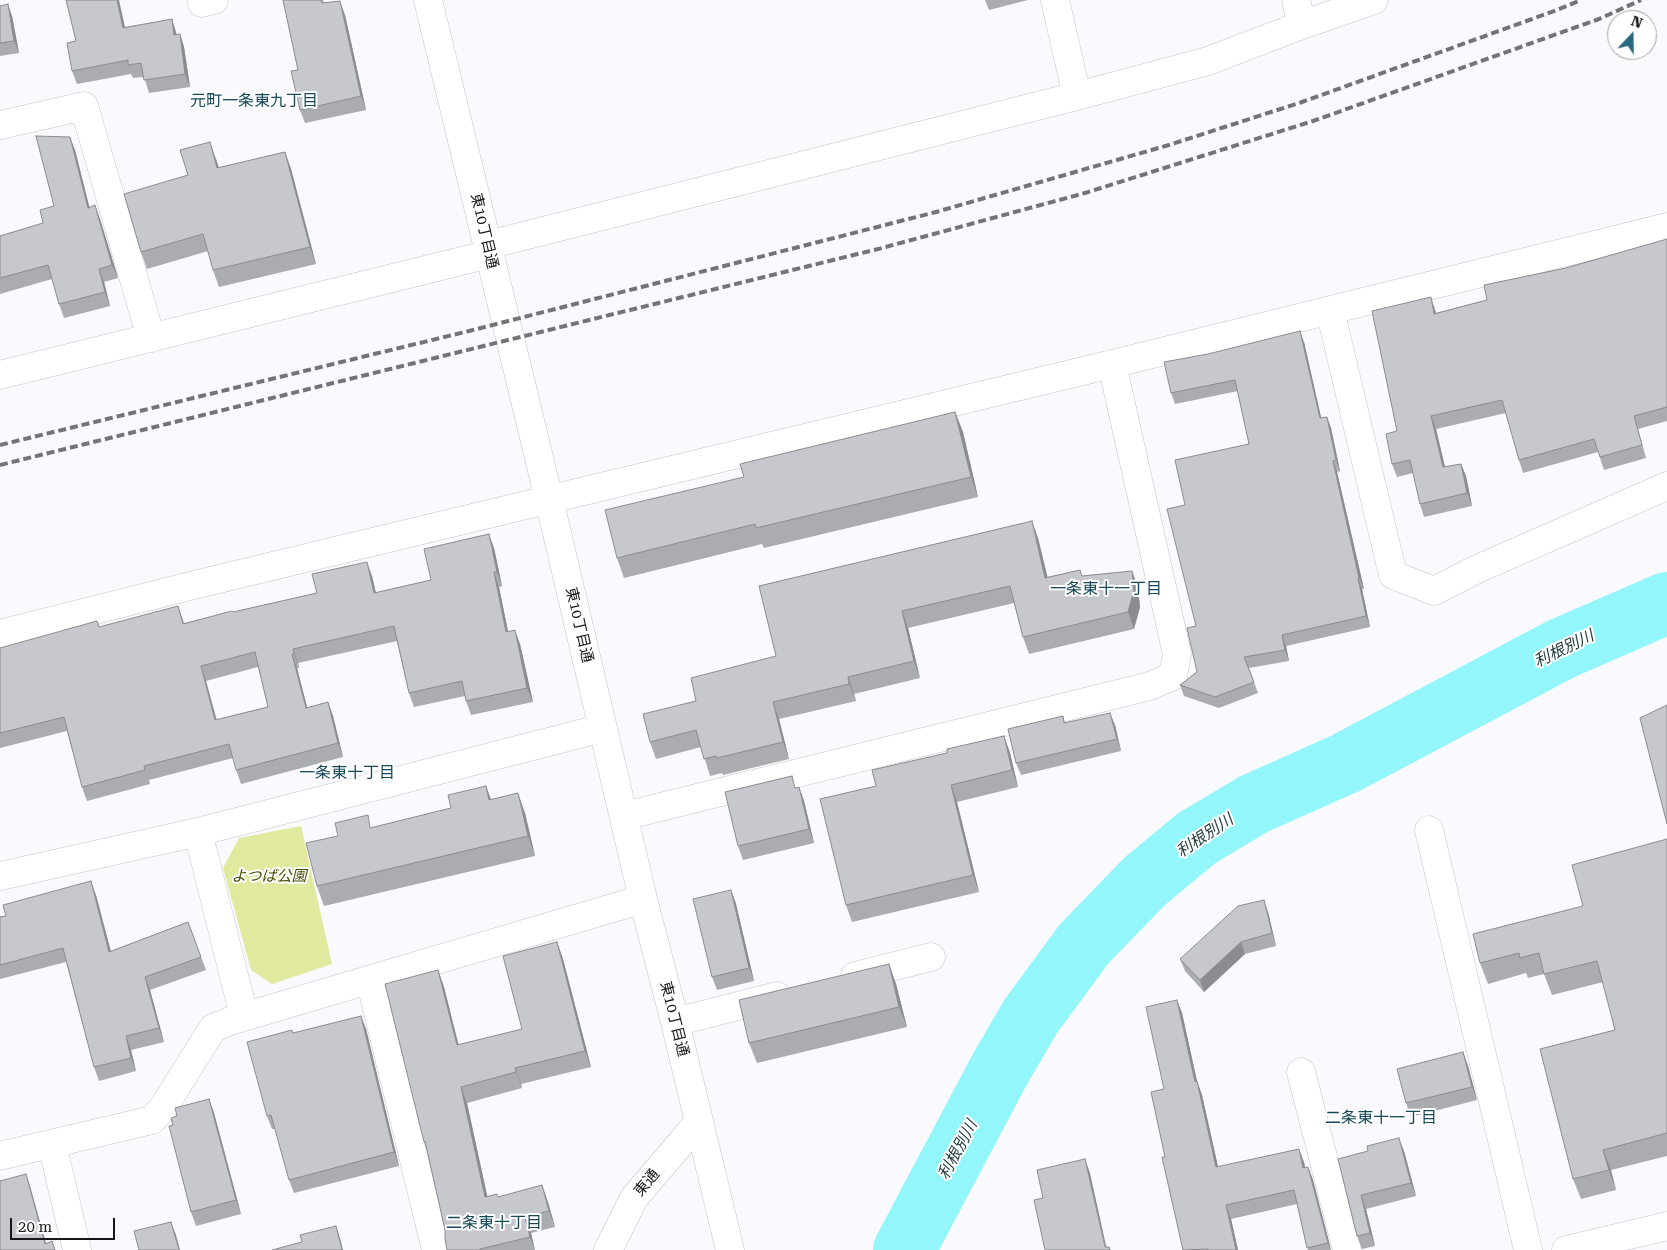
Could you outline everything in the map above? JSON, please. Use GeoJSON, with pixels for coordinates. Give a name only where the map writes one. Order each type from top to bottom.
{"type":"FeatureCollection","features":[{"type":"Feature","properties":{"kind":"street","name":"東10丁目通"},"geometry":{"type":"LineString","coordinates":[[428,0],[643,899],[676,1022],[698,1123],[730,1250]]}},
{"type":"Feature","properties":{"kind":"street"},"geometry":{"type":"LineString","coordinates":[[1055,0],[1077,96]]}},
{"type":"Feature","properties":{"kind":"street"},"geometry":{"type":"LineString","coordinates":[[0,375],[151,338],[1208,61],[1299,12],[1374,0]]}},
{"type":"Feature","properties":{"kind":"street"},"geometry":{"type":"LineString","coordinates":[[0,125],[84,106],[151,338]]}},
{"type":"Feature","properties":{"kind":"street"},"geometry":{"type":"LineString","coordinates":[[0,634],[198,584],[1667,228]]}},
{"type":"Feature","properties":{"kind":"street"},"geometry":{"type":"LineString","coordinates":[[1330,310],[1393,575],[1434,591],[1475,570],[1667,486]]}},
{"type":"Feature","properties":{"kind":"street"},"geometry":{"type":"LineString","coordinates":[[624,816],[1150,686],[1173,676],[1177,654],[1112,364]]}},
{"type":"Feature","properties":{"kind":"street"},"geometry":{"type":"LineString","coordinates":[[0,876],[198,832],[603,728]]}},
{"type":"Feature","properties":{"kind":"street"},"geometry":{"type":"LineString","coordinates":[[1429,830],[1528,1250]]}},
{"type":"Feature","properties":{"kind":"street"},"geometry":{"type":"LineString","coordinates":[[198,832],[244,1016]]}},
{"type":"Feature","properties":{"kind":"street"},"geometry":{"type":"LineString","coordinates":[[0,1156],[152,1120],[163,1108],[213,1028],[244,1016],[643,899]]}},
{"type":"Feature","properties":{"kind":"street"},"geometry":{"type":"LineString","coordinates":[[835,981],[931,957]]}},
{"type":"Feature","properties":{"kind":"street"},"geometry":{"type":"LineString","coordinates":[[370,979],[436,1250]]}},
{"type":"Feature","properties":{"kind":"street"},"geometry":{"type":"LineString","coordinates":[[676,1022],[797,991]]}},
{"type":"Feature","properties":{"kind":"street"},"geometry":{"type":"LineString","coordinates":[[1302,1072],[1347,1250]]}},
{"type":"Feature","properties":{"kind":"street","name":"東通"},"geometry":{"type":"LineString","coordinates":[[608,1250],[634,1198],[698,1123]]}},
{"type":"Feature","properties":{"kind":"street"},"geometry":{"type":"LineString","coordinates":[[52,1144],[77,1250]]}},
{"type":"Feature","properties":{"kind":"street"},"geometry":{"type":"LineString","coordinates":[[1566,1250],[1667,1226]]}},
{"type":"Feature","properties":{"kind":"green space","name":"よつば公園"},"geometry":{"type":"Polygon","coordinates":[[[301,826],[332,964],[272,984],[251,970],[223,868],[239,838],[301,826]]]}},
{"type":"Feature","properties":{"kind":"building"},"geometry":{"type":"Polygon","coordinates":[[[66,0],[117,0],[123,28],[172,19],[174,35],[180,34],[185,74],[144,80],[141,63],[128,65],[128,60],[72,71],[67,43],[76,41],[66,0]]]}},
{"type":"Feature","properties":{"kind":"building"},"geometry":{"type":"Polygon","coordinates":[[[283,0],[321,0],[322,3],[340,1],[361,96],[300,110],[291,71],[298,70],[283,0]]]}},
{"type":"Feature","properties":{"kind":"building"},"geometry":{"type":"Polygon","coordinates":[[[8,4],[14,41],[0,43],[0,6],[8,4]]]}},
{"type":"Feature","properties":{"kind":"building"},"geometry":{"type":"Polygon","coordinates":[[[36,136],[70,137],[88,208],[95,205],[112,265],[99,269],[105,292],[59,304],[48,265],[0,278],[0,236],[43,223],[40,210],[54,206],[36,136]]]}},
{"type":"Feature","properties":{"kind":"building"},"geometry":{"type":"Polygon","coordinates":[[[210,142],[217,168],[285,152],[310,247],[213,270],[203,234],[141,252],[124,194],[188,175],[180,150],[210,142]]]}},
{"type":"Feature","properties":{"kind":"building"},"geometry":{"type":"Polygon","coordinates":[[[1667,239],[1667,407],[1634,416],[1642,445],[1600,457],[1594,439],[1519,460],[1502,400],[1431,416],[1443,467],[1461,464],[1467,493],[1420,504],[1410,460],[1392,464],[1386,434],[1397,431],[1372,311],[1431,297],[1434,314],[1487,300],[1484,285],[1566,268],[1667,239]]]}},
{"type":"Feature","properties":{"kind":"building"},"geometry":{"type":"Polygon","coordinates":[[[1300,331],[1320,418],[1327,417],[1336,460],[1333,461],[1366,616],[1282,635],[1285,650],[1244,657],[1254,682],[1215,697],[1180,685],[1197,672],[1187,628],[1196,626],[1167,509],[1185,505],[1175,460],[1249,444],[1235,380],[1171,393],[1164,362],[1208,354],[1300,331]]]}},
{"type":"Feature","properties":{"kind":"building"},"geometry":{"type":"Polygon","coordinates":[[[955,412],[971,477],[756,528],[755,524],[617,558],[605,510],[744,477],[740,464],[955,412]]]}},
{"type":"Feature","properties":{"kind":"building"},"geometry":{"type":"Polygon","coordinates":[[[1032,521],[1045,578],[1080,570],[1082,576],[1132,571],[1134,590],[1128,612],[1023,637],[1010,586],[902,611],[914,661],[848,677],[849,684],[773,702],[783,742],[717,758],[716,756],[704,759],[696,730],[650,742],[643,714],[696,701],[691,678],[776,656],[759,586],[1032,521]]]}},
{"type":"Feature","properties":{"kind":"building"},"geometry":{"type":"Polygon","coordinates":[[[489,534],[497,572],[494,572],[506,632],[515,630],[527,688],[466,701],[462,681],[409,693],[394,626],[293,649],[294,654],[292,654],[306,708],[328,702],[338,743],[236,770],[229,744],[144,766],[145,770],[82,787],[64,717],[0,733],[0,648],[97,621],[99,627],[178,606],[183,624],[232,611],[317,593],[312,574],[367,562],[374,593],[431,580],[424,549],[489,534]],[[255,652],[201,666],[215,720],[268,707],[255,652]]]}},
{"type":"Feature","properties":{"kind":"building"},"geometry":{"type":"Polygon","coordinates":[[[1667,705],[1667,824],[1640,718],[1667,705]]]}},
{"type":"Feature","properties":{"kind":"building"},"geometry":{"type":"Polygon","coordinates":[[[1110,713],[1117,739],[1016,763],[1008,729],[1063,716],[1064,723],[1110,713]]]}},
{"type":"Feature","properties":{"kind":"building"},"geometry":{"type":"Polygon","coordinates":[[[1004,736],[1012,770],[951,785],[973,875],[846,905],[820,799],[876,786],[872,770],[947,753],[947,749],[1004,736]]]}},
{"type":"Feature","properties":{"kind":"building"},"geometry":{"type":"Polygon","coordinates":[[[792,776],[795,788],[799,787],[809,829],[738,846],[725,792],[792,776]]]}},
{"type":"Feature","properties":{"kind":"building"},"geometry":{"type":"Polygon","coordinates":[[[486,786],[489,800],[518,793],[528,836],[317,886],[306,843],[338,836],[335,823],[368,815],[370,828],[451,808],[448,795],[486,786]]]}},
{"type":"Feature","properties":{"kind":"building"},"geometry":{"type":"Polygon","coordinates":[[[1667,839],[1667,1133],[1603,1150],[1609,1170],[1573,1179],[1540,1049],[1615,1030],[1597,961],[1544,974],[1539,953],[1520,958],[1519,953],[1480,963],[1473,934],[1583,906],[1572,865],[1667,839]]]}},
{"type":"Feature","properties":{"kind":"building"},"geometry":{"type":"Polygon","coordinates":[[[91,881],[109,952],[188,922],[201,957],[145,977],[159,1028],[126,1036],[131,1058],[94,1067],[63,948],[0,965],[0,917],[6,916],[3,905],[91,881]]]}},
{"type":"Feature","properties":{"kind":"building"},"geometry":{"type":"Polygon","coordinates":[[[731,890],[749,968],[712,977],[693,899],[731,890]]]}},
{"type":"Feature","properties":{"kind":"building"},"geometry":{"type":"Polygon","coordinates":[[[1264,900],[1272,933],[1241,942],[1200,980],[1180,959],[1238,906],[1264,900]]]}},
{"type":"Feature","properties":{"kind":"building"},"geometry":{"type":"Polygon","coordinates":[[[557,942],[585,1051],[515,1068],[516,1072],[461,1087],[485,1197],[497,1194],[498,1197],[542,1185],[549,1211],[525,1217],[530,1237],[480,1250],[447,1250],[445,1230],[425,1141],[385,984],[438,970],[457,1045],[522,1029],[503,956],[557,942]]]}},
{"type":"Feature","properties":{"kind":"building"},"geometry":{"type":"Polygon","coordinates":[[[889,964],[899,1007],[749,1043],[739,1000],[889,964]]]}},
{"type":"Feature","properties":{"kind":"building"},"geometry":{"type":"Polygon","coordinates":[[[1177,1000],[1216,1167],[1299,1149],[1303,1168],[1308,1167],[1328,1243],[1307,1248],[1294,1190],[1226,1205],[1236,1250],[1183,1250],[1162,1157],[1165,1157],[1151,1092],[1164,1089],[1146,1007],[1177,1000]]]}},
{"type":"Feature","properties":{"kind":"building"},"geometry":{"type":"Polygon","coordinates":[[[361,1016],[394,1152],[289,1180],[271,1115],[267,1116],[247,1042],[292,1030],[293,1033],[361,1016]]]}},
{"type":"Feature","properties":{"kind":"building"},"geometry":{"type":"Polygon","coordinates":[[[1463,1052],[1472,1087],[1406,1103],[1397,1069],[1463,1052]]]}},
{"type":"Feature","properties":{"kind":"building"},"geometry":{"type":"Polygon","coordinates":[[[209,1099],[236,1200],[191,1212],[169,1126],[173,1125],[171,1118],[177,1116],[175,1108],[209,1099]]]}},
{"type":"Feature","properties":{"kind":"building"},"geometry":{"type":"Polygon","coordinates":[[[1399,1138],[1411,1183],[1361,1195],[1370,1233],[1357,1236],[1338,1159],[1368,1151],[1367,1146],[1399,1138]]]}},
{"type":"Feature","properties":{"kind":"building"},"geometry":{"type":"Polygon","coordinates":[[[1085,1159],[1105,1247],[1109,1247],[1110,1250],[1045,1250],[1034,1200],[1043,1198],[1037,1170],[1085,1159]]]}},
{"type":"Feature","properties":{"kind":"building"},"geometry":{"type":"Polygon","coordinates":[[[26,1174],[45,1244],[52,1241],[55,1250],[0,1250],[0,1181],[26,1174]]]}},
{"type":"Feature","properties":{"kind":"building"},"geometry":{"type":"Polygon","coordinates":[[[171,1222],[179,1250],[139,1250],[134,1231],[171,1222]]]}},
{"type":"Feature","properties":{"kind":"building"},"geometry":{"type":"Polygon","coordinates":[[[336,1226],[342,1250],[272,1250],[302,1242],[300,1235],[336,1226]]]}},
{"type":"Feature","properties":{"kind":"waterway","name":"利根別川"},"geometry":{"type":"LineString","coordinates":[[904,1250],[1000,1069],[1031,1016],[1084,944],[1145,881],[1197,838],[1254,804],[1346,763],[1561,649],[1667,603]]}},
{"type":"Feature","properties":{"kind":"railway"},"geometry":{"type":"LineString","coordinates":[[0,445],[469,331],[936,212],[1169,145],[1302,102],[1581,0]]}},
{"type":"Feature","properties":{"kind":"railway"},"geometry":{"type":"LineString","coordinates":[[0,465],[882,248],[1085,193],[1313,121],[1599,19],[1641,0]]}},
{"type":"Feature","properties":{"kind":"district","name":"元町一条東九丁目"},"geometry":{"type":"Point","coordinates":[254,101]}},
{"type":"Feature","properties":{"kind":"district","name":"一条東十一丁目"},"geometry":{"type":"Point","coordinates":[1106,589]}},
{"type":"Feature","properties":{"kind":"district","name":"一条東十丁目"},"geometry":{"type":"Point","coordinates":[347,773]}},
{"type":"Feature","properties":{"kind":"district","name":"二条東十一丁目"},"geometry":{"type":"Point","coordinates":[1381,1118]}},
{"type":"Feature","properties":{"kind":"district","name":"二条東十丁目"},"geometry":{"type":"Point","coordinates":[494,1223]}}]}
